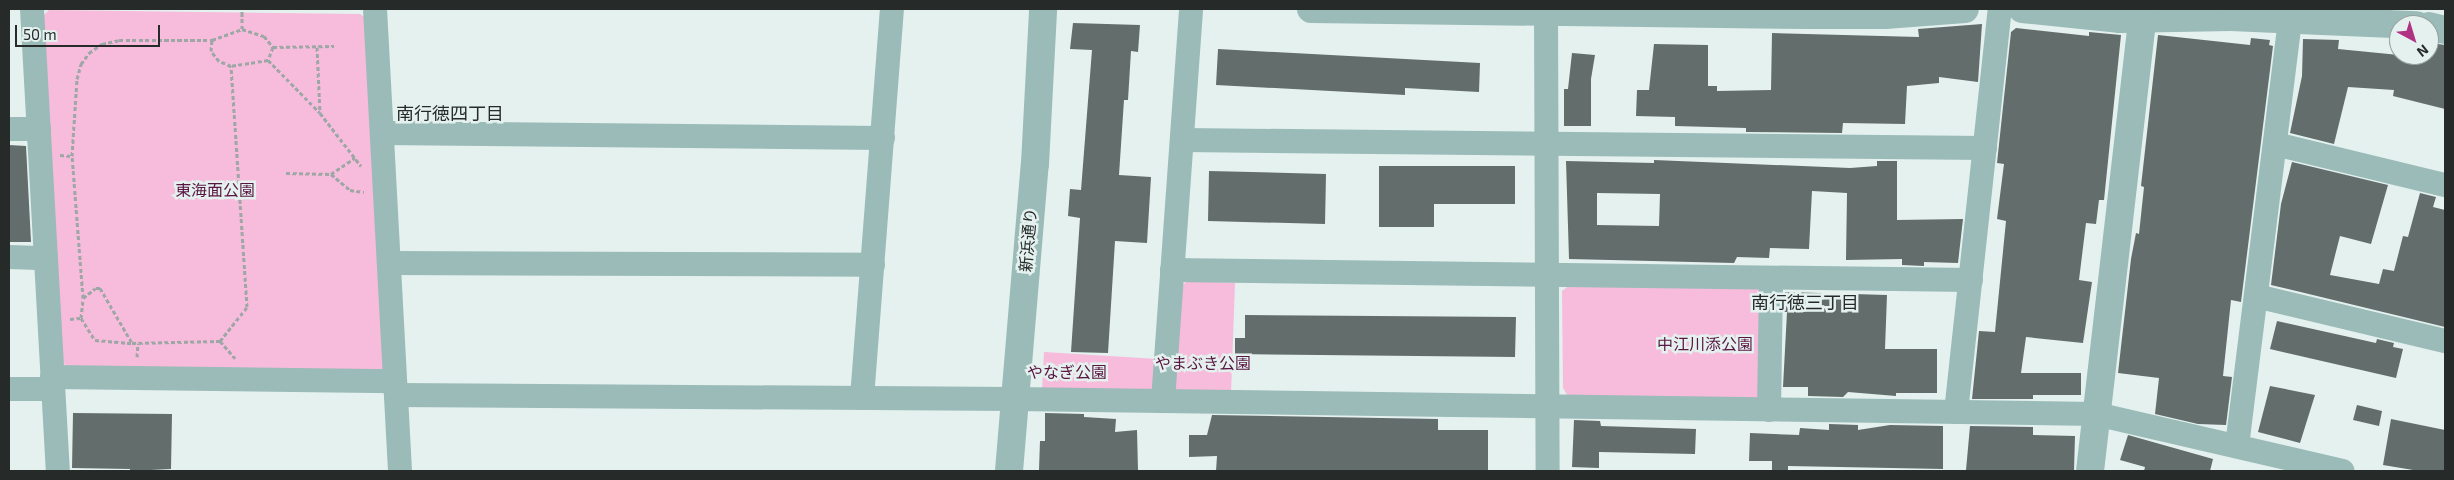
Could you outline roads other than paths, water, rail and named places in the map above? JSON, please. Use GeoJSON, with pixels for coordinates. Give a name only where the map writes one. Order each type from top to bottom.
{"type":"FeatureCollection","features":[{"type":"Feature","properties":{"kind":"street"},"geometry":{"type":"LineString","coordinates":[[32,9],[58,471]]}},
{"type":"Feature","properties":{"kind":"street"},"geometry":{"type":"LineString","coordinates":[[375,9],[382,133],[375,173],[389,262],[400,471]]}},
{"type":"Feature","properties":{"kind":"street"},"geometry":{"type":"LineString","coordinates":[[862,398],[892,9]]}},
{"type":"Feature","properties":{"kind":"street","name":"新浜通り"},"geometry":{"type":"LineString","coordinates":[[1009,471],[1035,164],[1043,9]]}},
{"type":"Feature","properties":{"kind":"street"},"geometry":{"type":"LineString","coordinates":[[1163,401],[1191,9]]}},
{"type":"Feature","properties":{"kind":"street"},"geometry":{"type":"LineString","coordinates":[[1311,9],[1806,12],[1885,15],[1965,9]]}},
{"type":"Feature","properties":{"kind":"street"},"geometry":{"type":"LineString","coordinates":[[1956,412],[2000,9]]}},
{"type":"Feature","properties":{"kind":"street"},"geometry":{"type":"LineString","coordinates":[[2022,9],[2142,19],[2290,20],[2389,24]]}},
{"type":"Feature","properties":{"kind":"street"},"geometry":{"type":"LineString","coordinates":[[1546,10],[1548,471]]}},
{"type":"Feature","properties":{"kind":"street"},"geometry":{"type":"LineString","coordinates":[[2090,471],[2142,19]]}},
{"type":"Feature","properties":{"kind":"street"},"geometry":{"type":"LineString","coordinates":[[2237,446],[2290,20]]}},
{"type":"Feature","properties":{"kind":"street"},"geometry":{"type":"LineString","coordinates":[[9,129],[39,129]]}},
{"type":"Feature","properties":{"kind":"street"},"geometry":{"type":"LineString","coordinates":[[382,133],[883,138]]}},
{"type":"Feature","properties":{"kind":"street"},"geometry":{"type":"LineString","coordinates":[[1182,140],[1985,148]]}},
{"type":"Feature","properties":{"kind":"street"},"geometry":{"type":"LineString","coordinates":[[2275,144],[2445,184]]}},
{"type":"Feature","properties":{"kind":"street"},"geometry":{"type":"LineString","coordinates":[[9,257],[46,258]]}},
{"type":"Feature","properties":{"kind":"street"},"geometry":{"type":"LineString","coordinates":[[389,262],[873,265]]}},
{"type":"Feature","properties":{"kind":"street"},"geometry":{"type":"LineString","coordinates":[[1172,270],[1971,280]]}},
{"type":"Feature","properties":{"kind":"street"},"geometry":{"type":"LineString","coordinates":[[1769,410],[1771,278]]}},
{"type":"Feature","properties":{"kind":"street"},"geometry":{"type":"LineString","coordinates":[[2256,296],[2445,341]]}},
{"type":"Feature","properties":{"kind":"street"},"geometry":{"type":"LineString","coordinates":[[9,388],[53,383],[862,398],[2096,414],[2342,471]]}},
{"type":"Feature","properties":{"kind":"district","name":"南行徳四丁目"},"geometry":{"type":"Point","coordinates":[450,113]}},
{"type":"Feature","properties":{"kind":"district","name":"南行徳三丁目"},"geometry":{"type":"Point","coordinates":[1805,302]}},
{"type":"Feature","properties":{"kind":"park label","name":"東海面公園"},"geometry":{"type":"Point","coordinates":[215,190]}},
{"type":"Feature","properties":{"kind":"park label","name":"中江川添公園"},"geometry":{"type":"Point","coordinates":[1705,344]}},
{"type":"Feature","properties":{"kind":"park label","name":"やまぶき公園"},"geometry":{"type":"Point","coordinates":[1203,363]}},
{"type":"Feature","properties":{"kind":"park label","name":"やなぎ公園"},"geometry":{"type":"Point","coordinates":[1067,372]}}]}
